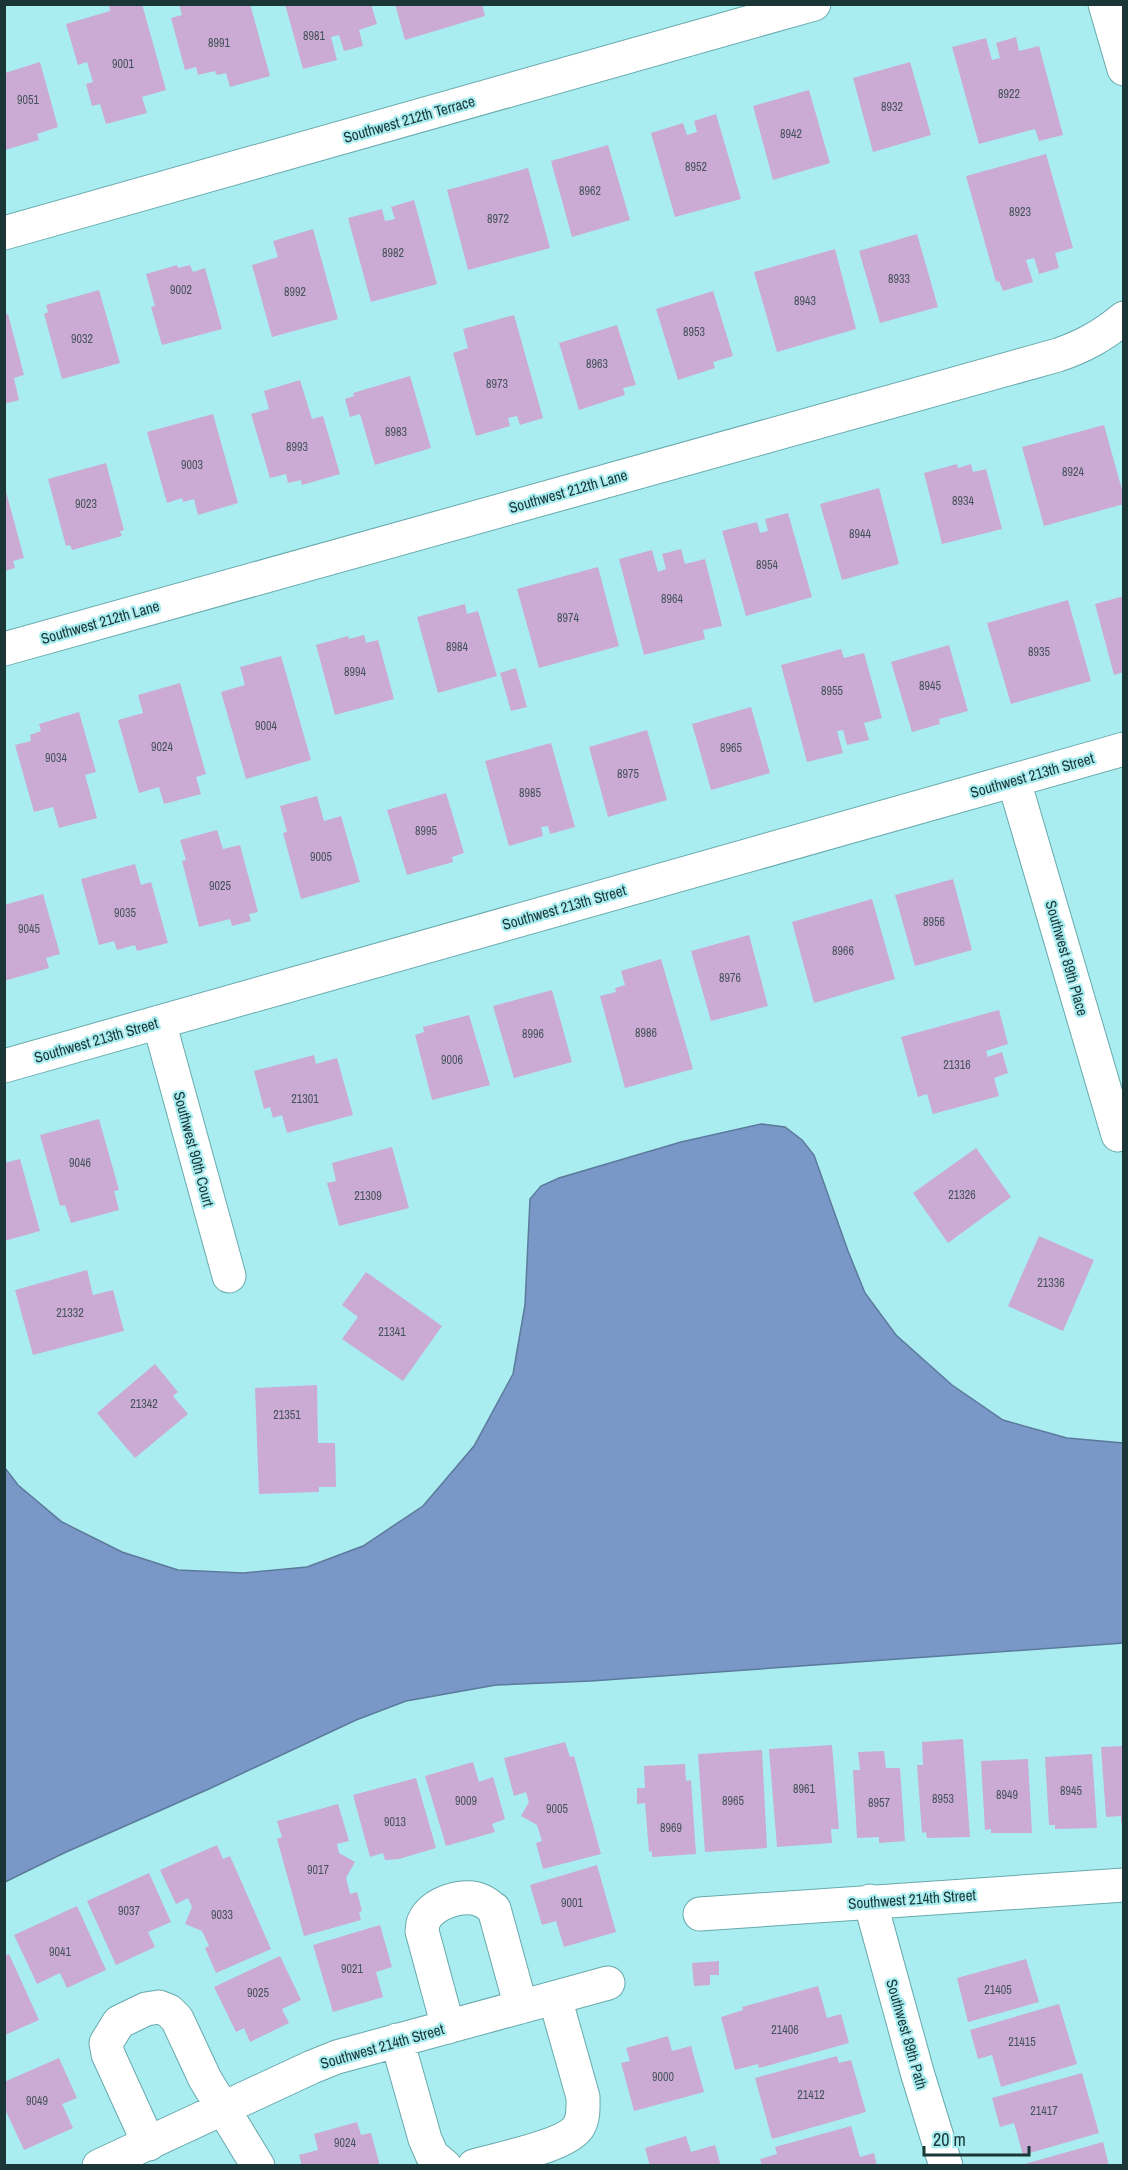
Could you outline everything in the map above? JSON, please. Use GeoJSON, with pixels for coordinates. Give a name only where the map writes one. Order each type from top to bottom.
{"type":"FeatureCollection","features":[{"type":"Feature","properties":{"kind":"street","name":"Southwest 212th Terrace"},"geometry":{"type":"LineString","coordinates":[[4,233],[814,4]]}},
{"type":"Feature","properties":{"kind":"street"},"geometry":{"type":"LineString","coordinates":[[1105,4],[1124,69]]}},
{"type":"Feature","properties":{"kind":"street","name":"Southwest 212th Lane"},"geometry":{"type":"LineString","coordinates":[[4,649],[1058,355],[1081,347],[1104,334],[1124,318]]}},
{"type":"Feature","properties":{"kind":"street","name":"Southwest 213th Street"},"geometry":{"type":"LineString","coordinates":[[4,1066],[1124,749]]}},
{"type":"Feature","properties":{"kind":"street","name":"Southwest 89th Place"},"geometry":{"type":"LineString","coordinates":[[1014,781],[1119,1135]]}},
{"type":"Feature","properties":{"kind":"street","name":"Southwest 90th Court"},"geometry":{"type":"LineString","coordinates":[[159,1022],[229,1276]]}},
{"type":"Feature","properties":{"kind":"street","name":"Southwest 214th Street"},"geometry":{"type":"LineString","coordinates":[[700,1914],[1124,1885]]}},
{"type":"Feature","properties":{"kind":"street"},"geometry":{"type":"LineString","coordinates":[[448,2027],[422,1931],[424,1920],[434,1910],[449,1901],[467,1897],[482,1900],[494,1909],[521,2007]]}},
{"type":"Feature","properties":{"kind":"street","name":"Southwest 89th Path"},"geometry":{"type":"LineString","coordinates":[[870,1901],[917,2072],[946,2166]]}},
{"type":"Feature","properties":{"kind":"street","name":"Southwest 214th Street"},"geometry":{"type":"LineString","coordinates":[[99,2166],[337,2057],[608,1983]]}},
{"type":"Feature","properties":{"kind":"street"},"geometry":{"type":"LineString","coordinates":[[474,2166],[552,2144],[568,2137],[579,2126],[583,2113],[583,2097],[555,1998]]}},
{"type":"Feature","properties":{"kind":"street"},"geometry":{"type":"LineString","coordinates":[[149,2144],[108,2055],[106,2043],[119,2022],[146,2009],[159,2007],[169,2011],[177,2019],[205,2079],[258,2166]]}},
{"type":"Feature","properties":{"kind":"street"},"geometry":{"type":"LineString","coordinates":[[397,2040],[425,2139],[432,2155],[445,2166]]}},
{"type":"Feature","properties":{"kind":"water"},"geometry":{"type":"Polygon","coordinates":[[[761,1124],[785,1127],[802,1140],[814,1155],[865,1293],[896,1335],[952,1385],[1003,1420],[1067,1438],[1123,1443],[1123,1643],[591,1681],[496,1685],[406,1701],[356,1720],[5,1882],[5,1468],[18,1485],[62,1522],[122,1552],[178,1570],[243,1573],[307,1567],[363,1546],[423,1506],[474,1446],[513,1374],[525,1305],[530,1199],[541,1186],[559,1178],[681,1142],[761,1124]]]}},
{"type":"Feature","properties":{"kind":"building"},"geometry":{"type":"Polygon","coordinates":[[[109,4],[142,4],[166,90],[142,97],[147,113],[106,124],[100,104],[92,106],[86,84],[93,82],[87,62],[78,65],[66,24],[110,11],[109,4]]]}},
{"type":"Feature","properties":{"kind":"building"},"geometry":{"type":"Polygon","coordinates":[[[179,4],[250,4],[270,76],[230,87],[226,73],[217,75],[215,71],[198,75],[196,67],[185,70],[171,18],[182,15],[179,4]]]}},
{"type":"Feature","properties":{"kind":"building"},"geometry":{"type":"Polygon","coordinates":[[[285,4],[371,4],[377,24],[359,30],[363,46],[344,51],[339,35],[331,37],[337,60],[303,69],[285,4]]]}},
{"type":"Feature","properties":{"kind":"building"},"geometry":{"type":"Polygon","coordinates":[[[395,4],[482,4],[485,16],[405,40],[395,4]]]}},
{"type":"Feature","properties":{"kind":"building"},"geometry":{"type":"Polygon","coordinates":[[[1016,37],[1019,51],[1039,46],[1063,135],[1039,141],[1035,129],[979,144],[952,47],[986,38],[992,60],[1000,58],[996,43],[1016,37]]]}},
{"type":"Feature","properties":{"kind":"building"},"geometry":{"type":"Polygon","coordinates":[[[40,62],[58,127],[37,134],[39,140],[5,150],[5,73],[40,62]]]}},
{"type":"Feature","properties":{"kind":"building"},"geometry":{"type":"Polygon","coordinates":[[[910,62],[931,135],[873,152],[853,78],[910,62]]]}},
{"type":"Feature","properties":{"kind":"building"},"geometry":{"type":"Polygon","coordinates":[[[809,90],[830,163],[773,180],[753,106],[809,90]]]}},
{"type":"Feature","properties":{"kind":"building"},"geometry":{"type":"Polygon","coordinates":[[[716,114],[741,199],[675,217],[651,133],[683,123],[687,135],[697,132],[694,121],[716,114]]]}},
{"type":"Feature","properties":{"kind":"building"},"geometry":{"type":"Polygon","coordinates":[[[608,145],[630,220],[572,237],[551,161],[608,145]]]}},
{"type":"Feature","properties":{"kind":"building"},"geometry":{"type":"Polygon","coordinates":[[[1046,154],[1073,248],[1055,253],[1059,268],[1039,274],[1034,258],[1026,260],[1033,282],[1003,291],[999,281],[996,282],[966,176],[1046,154]]]}},
{"type":"Feature","properties":{"kind":"building"},"geometry":{"type":"Polygon","coordinates":[[[528,168],[550,248],[468,270],[447,190],[528,168]]]}},
{"type":"Feature","properties":{"kind":"building"},"geometry":{"type":"Polygon","coordinates":[[[414,200],[437,284],[371,302],[348,218],[382,209],[385,221],[395,219],[391,207],[414,200]]]}},
{"type":"Feature","properties":{"kind":"building"},"geometry":{"type":"Polygon","coordinates":[[[313,229],[338,319],[272,337],[252,265],[278,257],[273,241],[313,229]]]}},
{"type":"Feature","properties":{"kind":"building"},"geometry":{"type":"Polygon","coordinates":[[[917,234],[938,307],[880,323],[859,251],[917,234]]]}},
{"type":"Feature","properties":{"kind":"building"},"geometry":{"type":"Polygon","coordinates":[[[835,249],[856,329],[777,352],[754,272],[835,249]]]}},
{"type":"Feature","properties":{"kind":"building"},"geometry":{"type":"Polygon","coordinates":[[[177,265],[178,268],[190,265],[193,272],[205,268],[222,329],[162,345],[151,307],[155,306],[146,274],[177,265]]]}},
{"type":"Feature","properties":{"kind":"building"},"geometry":{"type":"Polygon","coordinates":[[[99,290],[120,363],[62,379],[44,314],[48,312],[46,305],[99,290]]]}},
{"type":"Feature","properties":{"kind":"building"},"geometry":{"type":"Polygon","coordinates":[[[713,291],[733,356],[713,362],[715,368],[678,380],[656,309],[713,291]]]}},
{"type":"Feature","properties":{"kind":"building"},"geometry":{"type":"Polygon","coordinates":[[[8,314],[24,375],[14,378],[19,400],[4,404],[4,315],[8,314]]]}},
{"type":"Feature","properties":{"kind":"building"},"geometry":{"type":"Polygon","coordinates":[[[514,315],[543,418],[520,425],[517,416],[508,418],[510,426],[476,436],[453,353],[468,348],[463,329],[514,315]]]}},
{"type":"Feature","properties":{"kind":"building"},"geometry":{"type":"Polygon","coordinates":[[[617,325],[636,385],[623,388],[625,395],[579,410],[559,343],[617,325]]]}},
{"type":"Feature","properties":{"kind":"building"},"geometry":{"type":"Polygon","coordinates":[[[410,376],[431,448],[375,465],[360,414],[350,417],[345,399],[354,396],[353,393],[410,376]]]}},
{"type":"Feature","properties":{"kind":"building"},"geometry":{"type":"Polygon","coordinates":[[[300,380],[312,419],[323,416],[340,474],[302,485],[301,480],[288,483],[286,474],[270,478],[251,414],[269,409],[264,391],[300,380]]]}},
{"type":"Feature","properties":{"kind":"building"},"geometry":{"type":"Polygon","coordinates":[[[213,414],[238,503],[198,515],[194,499],[183,502],[182,498],[167,503],[147,432],[213,414]]]}},
{"type":"Feature","properties":{"kind":"building"},"geometry":{"type":"Polygon","coordinates":[[[1104,425],[1124,504],[1044,526],[1022,447],[1104,425]]]}},
{"type":"Feature","properties":{"kind":"building"},"geometry":{"type":"Polygon","coordinates":[[[106,463],[124,530],[120,531],[122,536],[72,550],[70,545],[66,546],[48,479],[106,463]]]}},
{"type":"Feature","properties":{"kind":"building"},"geometry":{"type":"Polygon","coordinates":[[[957,464],[958,468],[971,464],[973,472],[986,469],[1002,529],[942,544],[924,473],[957,464]]]}},
{"type":"Feature","properties":{"kind":"building"},"geometry":{"type":"Polygon","coordinates":[[[5,488],[24,558],[13,561],[15,568],[5,571],[5,488]]]}},
{"type":"Feature","properties":{"kind":"building"},"geometry":{"type":"Polygon","coordinates":[[[879,488],[899,564],[842,580],[820,504],[879,488]]]}},
{"type":"Feature","properties":{"kind":"building"},"geometry":{"type":"Polygon","coordinates":[[[788,513],[812,597],[746,616],[722,531],[757,522],[760,533],[768,531],[765,519],[788,513]]]}},
{"type":"Feature","properties":{"kind":"building"},"geometry":{"type":"Polygon","coordinates":[[[681,549],[685,564],[705,559],[722,626],[703,630],[705,639],[644,655],[619,559],[652,550],[658,572],[666,569],[662,554],[681,549]]]}},
{"type":"Feature","properties":{"kind":"building"},"geometry":{"type":"Polygon","coordinates":[[[598,567],[619,646],[539,668],[517,589],[598,567]]]}},
{"type":"Feature","properties":{"kind":"building"},"geometry":{"type":"Polygon","coordinates":[[[1124,596],[1124,672],[1114,675],[1095,604],[1124,596]]]}},
{"type":"Feature","properties":{"kind":"building"},"geometry":{"type":"Polygon","coordinates":[[[1068,600],[1091,681],[1011,704],[987,623],[1068,600]]]}},
{"type":"Feature","properties":{"kind":"building"},"geometry":{"type":"Polygon","coordinates":[[[465,604],[467,614],[478,611],[497,676],[438,693],[417,617],[465,604]]]}},
{"type":"Feature","properties":{"kind":"building"},"geometry":{"type":"Polygon","coordinates":[[[364,635],[366,643],[378,640],[394,699],[335,715],[316,645],[348,636],[349,639],[364,635]]]}},
{"type":"Feature","properties":{"kind":"building"},"geometry":{"type":"Polygon","coordinates":[[[949,645],[968,711],[939,719],[940,724],[912,732],[891,662],[949,645]]]}},
{"type":"Feature","properties":{"kind":"building"},"geometry":{"type":"Polygon","coordinates":[[[841,649],[844,658],[864,653],[882,718],[864,723],[869,740],[847,745],[843,730],[837,731],[843,753],[807,762],[781,665],[841,649]]]}},
{"type":"Feature","properties":{"kind":"building"},"geometry":{"type":"Polygon","coordinates":[[[281,656],[311,760],[246,779],[221,692],[245,685],[240,667],[281,656]]]}},
{"type":"Feature","properties":{"kind":"building"},"geometry":{"type":"Polygon","coordinates":[[[516,668],[527,707],[511,711],[500,673],[516,668]]]}},
{"type":"Feature","properties":{"kind":"building"},"geometry":{"type":"Polygon","coordinates":[[[180,683],[206,774],[196,777],[201,794],[164,804],[159,787],[139,793],[118,720],[143,713],[138,695],[180,683]]]}},
{"type":"Feature","properties":{"kind":"building"},"geometry":{"type":"Polygon","coordinates":[[[751,707],[770,773],[711,790],[692,724],[751,707]]]}},
{"type":"Feature","properties":{"kind":"building"},"geometry":{"type":"Polygon","coordinates":[[[79,712],[96,772],[85,775],[97,818],[59,828],[53,807],[34,812],[15,745],[31,741],[30,735],[41,731],[39,724],[79,712]]]}},
{"type":"Feature","properties":{"kind":"building"},"geometry":{"type":"Polygon","coordinates":[[[647,730],[667,800],[608,817],[589,747],[647,730]]]}},
{"type":"Feature","properties":{"kind":"building"},"geometry":{"type":"Polygon","coordinates":[[[551,743],[575,827],[550,834],[548,826],[541,827],[543,836],[509,846],[485,761],[551,743]]]}},
{"type":"Feature","properties":{"kind":"building"},"geometry":{"type":"Polygon","coordinates":[[[446,793],[464,853],[452,857],[453,862],[407,875],[387,810],[446,793]]]}},
{"type":"Feature","properties":{"kind":"building"},"geometry":{"type":"Polygon","coordinates":[[[317,796],[324,821],[341,816],[360,882],[301,899],[283,833],[287,832],[280,806],[317,796]]]}},
{"type":"Feature","properties":{"kind":"building"},"geometry":{"type":"Polygon","coordinates":[[[217,830],[223,849],[240,845],[258,912],[249,914],[251,921],[232,926],[230,919],[199,927],[182,861],[186,860],[180,840],[217,830]]]}},
{"type":"Feature","properties":{"kind":"building"},"geometry":{"type":"Polygon","coordinates":[[[135,864],[141,885],[151,882],[168,943],[137,951],[135,945],[117,950],[114,941],[99,945],[81,879],[135,864]]]}},
{"type":"Feature","properties":{"kind":"building"},"geometry":{"type":"Polygon","coordinates":[[[953,879],[972,950],[915,966],[895,895],[953,879]]]}},
{"type":"Feature","properties":{"kind":"building"},"geometry":{"type":"Polygon","coordinates":[[[43,894],[60,954],[46,958],[49,968],[4,981],[4,905],[43,894]]]}},
{"type":"Feature","properties":{"kind":"building"},"geometry":{"type":"Polygon","coordinates":[[[872,899],[895,979],[814,1003],[792,922],[872,899]]]}},
{"type":"Feature","properties":{"kind":"building"},"geometry":{"type":"Polygon","coordinates":[[[749,935],[768,1006],[711,1021],[691,951],[749,935]]]}},
{"type":"Feature","properties":{"kind":"building"},"geometry":{"type":"Polygon","coordinates":[[[661,959],[693,1069],[625,1088],[600,996],[616,992],[615,988],[625,985],[621,971],[661,959]]]}},
{"type":"Feature","properties":{"kind":"building"},"geometry":{"type":"Polygon","coordinates":[[[552,990],[572,1062],[514,1078],[493,1006],[552,990]]]}},
{"type":"Feature","properties":{"kind":"building"},"geometry":{"type":"Polygon","coordinates":[[[999,1010],[1008,1044],[986,1051],[988,1057],[1002,1052],[1008,1073],[994,1078],[999,1096],[933,1114],[927,1094],[918,1097],[901,1037],[999,1010]]]}},
{"type":"Feature","properties":{"kind":"building"},"geometry":{"type":"Polygon","coordinates":[[[469,1015],[490,1085],[432,1100],[415,1035],[424,1032],[423,1027],[469,1015]]]}},
{"type":"Feature","properties":{"kind":"building"},"geometry":{"type":"Polygon","coordinates":[[[314,1055],[316,1064],[337,1058],[353,1115],[287,1133],[282,1115],[273,1118],[270,1107],[264,1109],[254,1071],[314,1055]]]}},
{"type":"Feature","properties":{"kind":"building"},"geometry":{"type":"Polygon","coordinates":[[[99,1119],[119,1190],[114,1191],[119,1210],[71,1223],[65,1205],[60,1206],[40,1135],[99,1119]]]}},
{"type":"Feature","properties":{"kind":"building"},"geometry":{"type":"Polygon","coordinates":[[[392,1147],[409,1208],[339,1226],[327,1183],[336,1181],[332,1163],[392,1147]]]}},
{"type":"Feature","properties":{"kind":"building"},"geometry":{"type":"Polygon","coordinates":[[[976,1148],[1011,1197],[948,1243],[913,1193],[976,1148]]]}},
{"type":"Feature","properties":{"kind":"building"},"geometry":{"type":"Polygon","coordinates":[[[20,1159],[40,1231],[4,1241],[4,1163],[20,1159]]]}},
{"type":"Feature","properties":{"kind":"building"},"geometry":{"type":"Polygon","coordinates":[[[1039,1236],[1094,1260],[1063,1331],[1008,1306],[1039,1236]]]}},
{"type":"Feature","properties":{"kind":"building"},"geometry":{"type":"Polygon","coordinates":[[[87,1270],[93,1295],[113,1290],[124,1331],[33,1355],[15,1290],[87,1270]]]}},
{"type":"Feature","properties":{"kind":"building"},"geometry":{"type":"Polygon","coordinates":[[[366,1272],[442,1326],[403,1381],[342,1339],[358,1317],[342,1305],[366,1272]]]}},
{"type":"Feature","properties":{"kind":"building"},"geometry":{"type":"Polygon","coordinates":[[[155,1364],[178,1392],[173,1396],[188,1414],[135,1458],[97,1413],[155,1364]]]}},
{"type":"Feature","properties":{"kind":"building"},"geometry":{"type":"Polygon","coordinates":[[[317,1385],[318,1443],[335,1443],[336,1487],[319,1487],[319,1492],[259,1494],[255,1388],[317,1385]]]}},
{"type":"Feature","properties":{"kind":"building"},"geometry":{"type":"Polygon","coordinates":[[[963,1739],[970,1837],[927,1838],[926,1832],[922,1833],[917,1765],[923,1765],[922,1742],[963,1739]]]}},
{"type":"Feature","properties":{"kind":"building"},"geometry":{"type":"Polygon","coordinates":[[[565,1742],[570,1757],[574,1756],[601,1854],[543,1869],[536,1843],[542,1841],[537,1825],[521,1816],[529,1802],[526,1792],[514,1796],[504,1758],[565,1742]]]}},
{"type":"Feature","properties":{"kind":"building"},"geometry":{"type":"Polygon","coordinates":[[[832,1745],[839,1829],[831,1829],[832,1843],[777,1847],[769,1749],[832,1745]]]}},
{"type":"Feature","properties":{"kind":"building"},"geometry":{"type":"Polygon","coordinates":[[[1124,1746],[1124,1823],[1121,1823],[1121,1816],[1106,1817],[1101,1747],[1124,1746]]]}},
{"type":"Feature","properties":{"kind":"building"},"geometry":{"type":"Polygon","coordinates":[[[762,1750],[767,1848],[705,1852],[698,1754],[762,1750]]]}},
{"type":"Feature","properties":{"kind":"building"},"geometry":{"type":"Polygon","coordinates":[[[884,1751],[886,1768],[900,1768],[905,1841],[879,1843],[879,1837],[857,1838],[853,1770],[860,1770],[858,1752],[884,1751]]]}},
{"type":"Feature","properties":{"kind":"building"},"geometry":{"type":"Polygon","coordinates":[[[1092,1754],[1097,1828],[1055,1829],[1055,1825],[1049,1825],[1045,1757],[1092,1754]]]}},
{"type":"Feature","properties":{"kind":"building"},"geometry":{"type":"Polygon","coordinates":[[[1028,1759],[1032,1833],[991,1833],[991,1829],[985,1830],[981,1761],[1028,1759]]]}},
{"type":"Feature","properties":{"kind":"building"},"geometry":{"type":"Polygon","coordinates":[[[473,1762],[479,1782],[493,1777],[505,1819],[492,1824],[495,1832],[446,1846],[425,1776],[473,1762]]]}},
{"type":"Feature","properties":{"kind":"building"},"geometry":{"type":"Polygon","coordinates":[[[685,1764],[686,1781],[691,1780],[696,1854],[652,1857],[652,1851],[649,1852],[645,1803],[637,1804],[637,1788],[645,1788],[644,1766],[685,1764]]]}},
{"type":"Feature","properties":{"kind":"building"},"geometry":{"type":"Polygon","coordinates":[[[416,1778],[436,1848],[399,1859],[385,1860],[383,1853],[370,1857],[353,1795],[416,1778]]]}},
{"type":"Feature","properties":{"kind":"building"},"geometry":{"type":"Polygon","coordinates":[[[338,1804],[349,1841],[337,1844],[339,1853],[355,1862],[346,1878],[350,1894],[357,1892],[362,1911],[359,1912],[361,1920],[304,1936],[277,1839],[282,1837],[277,1821],[338,1804]]]}},
{"type":"Feature","properties":{"kind":"building"},"geometry":{"type":"Polygon","coordinates":[[[217,1845],[223,1859],[230,1856],[271,1949],[216,1973],[205,1948],[209,1946],[202,1931],[185,1924],[192,1907],[188,1898],[176,1904],[160,1870],[217,1845]]]}},
{"type":"Feature","properties":{"kind":"building"},"geometry":{"type":"Polygon","coordinates":[[[597,1865],[616,1932],[564,1947],[556,1921],[542,1925],[530,1885],[597,1865]]]}},
{"type":"Feature","properties":{"kind":"building"},"geometry":{"type":"Polygon","coordinates":[[[149,1873],[171,1922],[148,1932],[155,1947],[116,1965],[87,1901],[149,1873]]]}},
{"type":"Feature","properties":{"kind":"building"},"geometry":{"type":"Polygon","coordinates":[[[77,1906],[106,1970],[67,1988],[60,1973],[37,1984],[14,1935],[77,1906]]]}},
{"type":"Feature","properties":{"kind":"building"},"geometry":{"type":"Polygon","coordinates":[[[380,1925],[392,1967],[376,1972],[383,1997],[333,2012],[313,1945],[380,1925]]]}},
{"type":"Feature","properties":{"kind":"building"},"geometry":{"type":"Polygon","coordinates":[[[9,1954],[39,2020],[5,2035],[5,1956],[9,1954]]]}},
{"type":"Feature","properties":{"kind":"building"},"geometry":{"type":"Polygon","coordinates":[[[280,1956],[301,2000],[282,2009],[289,2023],[250,2042],[244,2028],[236,2032],[214,1987],[280,1956]]]}},
{"type":"Feature","properties":{"kind":"building"},"geometry":{"type":"Polygon","coordinates":[[[1026,1959],[1039,2002],[968,2022],[957,1978],[1026,1959]]]}},
{"type":"Feature","properties":{"kind":"building"},"geometry":{"type":"Polygon","coordinates":[[[719,1961],[719,1975],[710,1975],[710,1985],[694,1986],[692,1963],[719,1961]]]}},
{"type":"Feature","properties":{"kind":"building"},"geometry":{"type":"Polygon","coordinates":[[[818,1986],[827,2018],[841,2014],[849,2043],[759,2068],[758,2064],[735,2070],[721,2017],[743,2010],[742,2007],[818,1986]]]}},
{"type":"Feature","properties":{"kind":"building"},"geometry":{"type":"Polygon","coordinates":[[[1059,2004],[1077,2064],[1001,2087],[992,2055],[978,2059],[970,2030],[1059,2004]]]}},
{"type":"Feature","properties":{"kind":"building"},"geometry":{"type":"Polygon","coordinates":[[[668,2036],[672,2051],[691,2046],[704,2092],[634,2111],[621,2063],[630,2061],[626,2048],[668,2036]]]}},
{"type":"Feature","properties":{"kind":"building"},"geometry":{"type":"Polygon","coordinates":[[[837,2056],[839,2063],[851,2060],[866,2112],[772,2139],[755,2078],[837,2056]]]}},
{"type":"Feature","properties":{"kind":"building"},"geometry":{"type":"Polygon","coordinates":[[[59,2058],[77,2098],[62,2104],[73,2128],[24,2150],[4,2107],[4,2082],[59,2058]]]}},
{"type":"Feature","properties":{"kind":"building"},"geometry":{"type":"Polygon","coordinates":[[[1082,2073],[1099,2133],[1023,2155],[1014,2123],[1000,2127],[992,2098],[1082,2073]]]}},
{"type":"Feature","properties":{"kind":"building"},"geometry":{"type":"Polygon","coordinates":[[[357,2122],[361,2135],[371,2133],[380,2166],[302,2166],[299,2155],[318,2150],[314,2134],[357,2122]]]}},
{"type":"Feature","properties":{"kind":"building"},"geometry":{"type":"Polygon","coordinates":[[[851,2126],[860,2157],[874,2153],[877,2166],[762,2166],[760,2159],[777,2154],[775,2147],[851,2126]]]}},
{"type":"Feature","properties":{"kind":"building"},"geometry":{"type":"Polygon","coordinates":[[[686,2136],[691,2152],[715,2145],[721,2166],[650,2166],[645,2148],[686,2136]]]}},
{"type":"Feature","properties":{"kind":"building"},"geometry":{"type":"Polygon","coordinates":[[[1103,2142],[1109,2166],[1021,2166],[1021,2165],[1103,2142]]]}}]}
